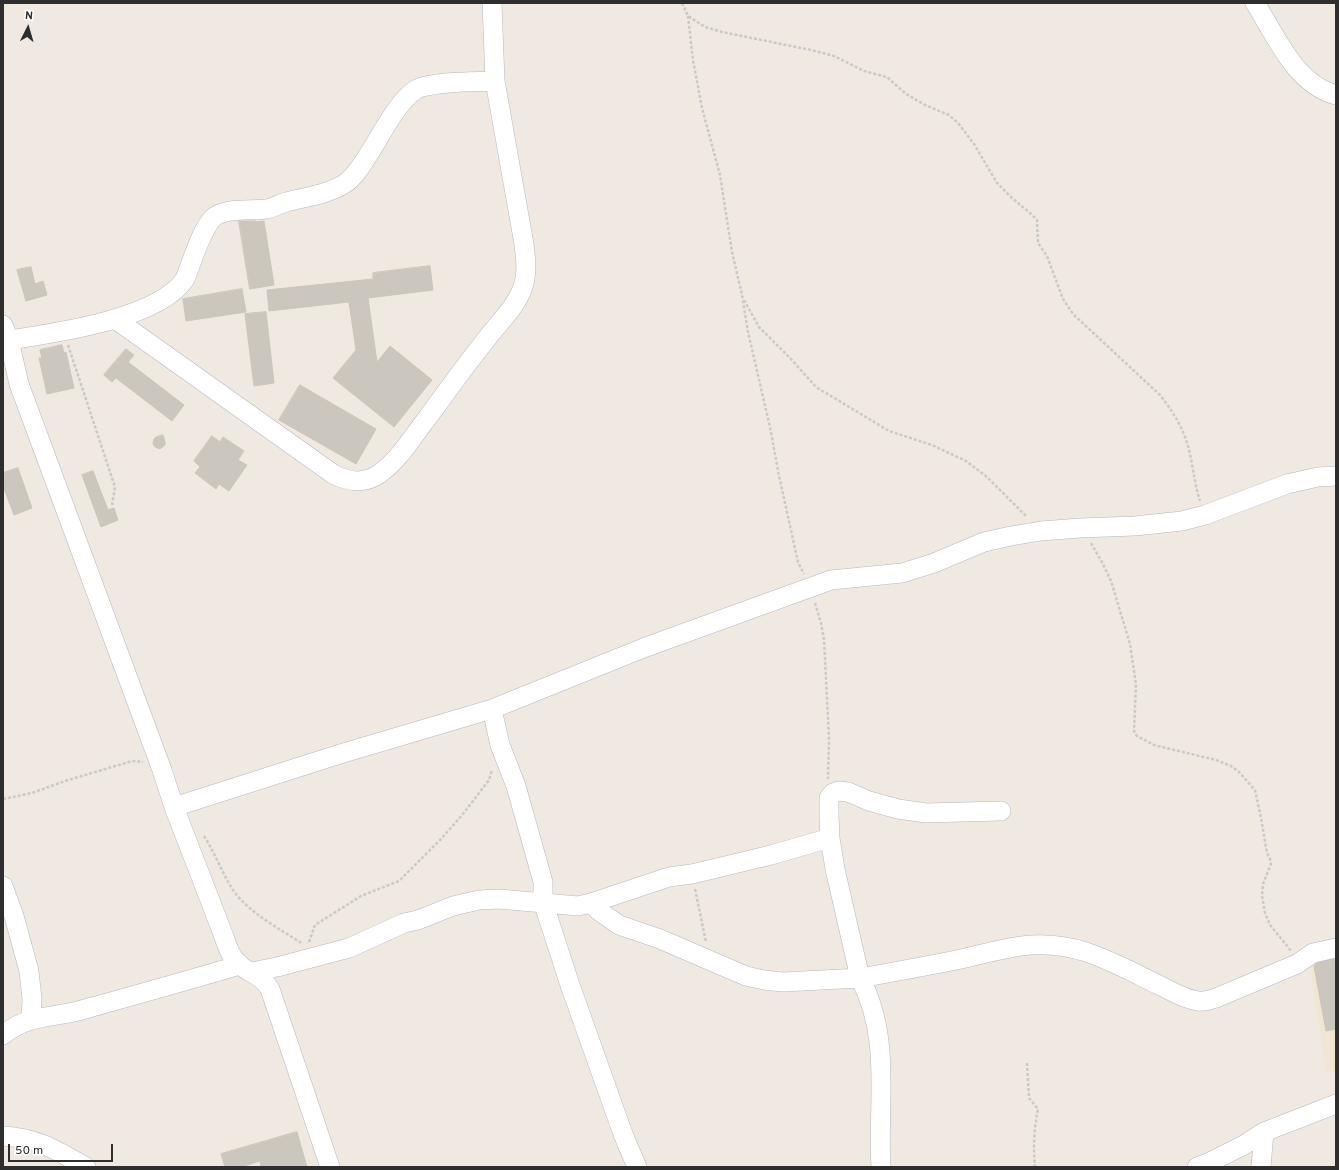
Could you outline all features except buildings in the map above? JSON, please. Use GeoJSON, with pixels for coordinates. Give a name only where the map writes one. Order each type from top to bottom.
{"type":"FeatureCollection","features":[{"type":"Feature","properties":{"kind":"street"},"geometry":{"type":"LineString","coordinates":[[115,319],[337,476],[347,480],[358,481],[378,475],[402,451],[486,339],[506,316],[517,299],[524,284],[527,270],[526,255],[495,81],[492,3]]}},
{"type":"Feature","properties":{"kind":"street"},"geometry":{"type":"LineString","coordinates":[[1255,3],[1278,43],[1300,71],[1314,85],[1328,93],[1336,95]]}},
{"type":"Feature","properties":{"kind":"street"},"geometry":{"type":"LineString","coordinates":[[330,1167],[270,989],[264,980],[246,969],[230,954],[174,807],[162,770],[19,384],[6,333],[64,331],[115,319],[153,304],[174,291],[185,279],[207,228],[213,218],[227,212],[270,208],[285,202],[330,191],[346,182],[363,163],[399,108],[415,91],[428,86],[495,81]]}},
{"type":"Feature","properties":{"kind":"street"},"geometry":{"type":"LineString","coordinates":[[174,807],[340,754],[492,709],[646,648],[832,580],[902,573],[934,563],[984,542],[1041,531],[1135,526],[1182,521],[1205,515],[1287,484],[1318,477],[1336,476]]}},
{"type":"Feature","properties":{"kind":"street"},"geometry":{"type":"LineString","coordinates":[[492,709],[500,745],[516,786],[543,882],[543,902],[570,985],[618,1119],[637,1167]]}},
{"type":"Feature","properties":{"kind":"street"},"geometry":{"type":"LineString","coordinates":[[881,1167],[881,1059],[878,1032],[869,998],[860,978],[835,870],[830,838],[829,798],[833,793],[839,791],[848,792],[869,801],[926,813],[1001,811]]}},
{"type":"Feature","properties":{"kind":"street"},"geometry":{"type":"LineString","coordinates":[[3,1035],[9,1030],[31,1019],[69,1013],[246,969],[277,967],[349,948],[404,923],[418,920],[452,906],[479,900],[499,899],[578,906],[592,903],[669,878],[771,855],[830,838]]}},
{"type":"Feature","properties":{"kind":"street"},"geometry":{"type":"LineString","coordinates":[[3,886],[14,916],[29,971],[32,999],[31,1019]]}},
{"type":"Feature","properties":{"kind":"street"},"geometry":{"type":"LineString","coordinates":[[592,903],[599,911],[619,925],[660,939],[746,976],[783,982],[860,978],[961,959],[1024,944],[1054,944],[1102,957],[1170,991],[1193,1000],[1205,1001],[1216,998],[1297,964],[1313,953],[1336,948]]}},
{"type":"Feature","properties":{"kind":"street"},"geometry":{"type":"LineString","coordinates":[[1197,1167],[1210,1162],[1227,1160],[1244,1145],[1264,1132],[1336,1104]]}},
{"type":"Feature","properties":{"kind":"street"},"geometry":{"type":"LineString","coordinates":[[1261,1167],[1264,1132]]}},
{"type":"Feature","properties":{"kind":"street"},"geometry":{"type":"LineString","coordinates":[[3,1136],[20,1137],[37,1142],[60,1152],[86,1167]]}},
{"type":"Feature","properties":{"kind":"path"},"geometry":{"type":"LineString","coordinates":[[682,3],[688,16],[693,60],[702,108],[720,175],[732,252],[753,357],[770,427],[798,562],[810,588],[821,623],[824,639],[829,739],[829,798]]}},
{"type":"Feature","properties":{"kind":"path"},"geometry":{"type":"LineString","coordinates":[[688,16],[705,27],[722,32],[790,45],[834,56],[864,71],[887,77],[906,94],[925,105],[946,113],[952,118],[974,144],[997,183],[1037,220],[1038,243],[1047,256],[1058,289],[1073,314],[1160,394],[1171,409],[1186,439],[1198,493],[1205,515]]}},
{"type":"Feature","properties":{"kind":"path"},"geometry":{"type":"LineString","coordinates":[[742,296],[759,327],[816,387],[889,431],[932,445],[966,461],[987,477],[1041,531]]}},
{"type":"Feature","properties":{"kind":"path"},"geometry":{"type":"LineString","coordinates":[[64,331],[115,487],[112,505]]}},
{"type":"Feature","properties":{"kind":"path"},"geometry":{"type":"LineString","coordinates":[[1080,528],[1097,552],[1111,581],[1130,644],[1136,684],[1134,731],[1137,736],[1154,745],[1216,760],[1231,766],[1239,772],[1254,790],[1267,853],[1271,864],[1263,884],[1262,896],[1265,913],[1270,925],[1288,947],[1297,964]]}},
{"type":"Feature","properties":{"kind":"path"},"geometry":{"type":"LineString","coordinates":[[200,832],[210,846],[223,874],[234,892],[248,906],[268,922],[307,946],[315,925],[361,896],[399,881],[441,839],[463,814],[489,780],[500,745]]}},
{"type":"Feature","properties":{"kind":"path"},"geometry":{"type":"LineString","coordinates":[[3,800],[32,793],[65,781],[132,761],[147,763],[162,770]]}},
{"type":"Feature","properties":{"kind":"path"},"geometry":{"type":"LineString","coordinates":[[692,874],[710,961]]}},
{"type":"Feature","properties":{"kind":"path"},"geometry":{"type":"LineString","coordinates":[[1027,1063],[1030,1098],[1038,1109],[1035,1124],[1035,1167]]}},
{"type":"Feature","properties":{"kind":"shaded area"},"geometry":{"type":"Polygon","coordinates":[[[1336,943],[1336,1070],[1326,1072],[1308,947],[1336,943]]]}}]}
